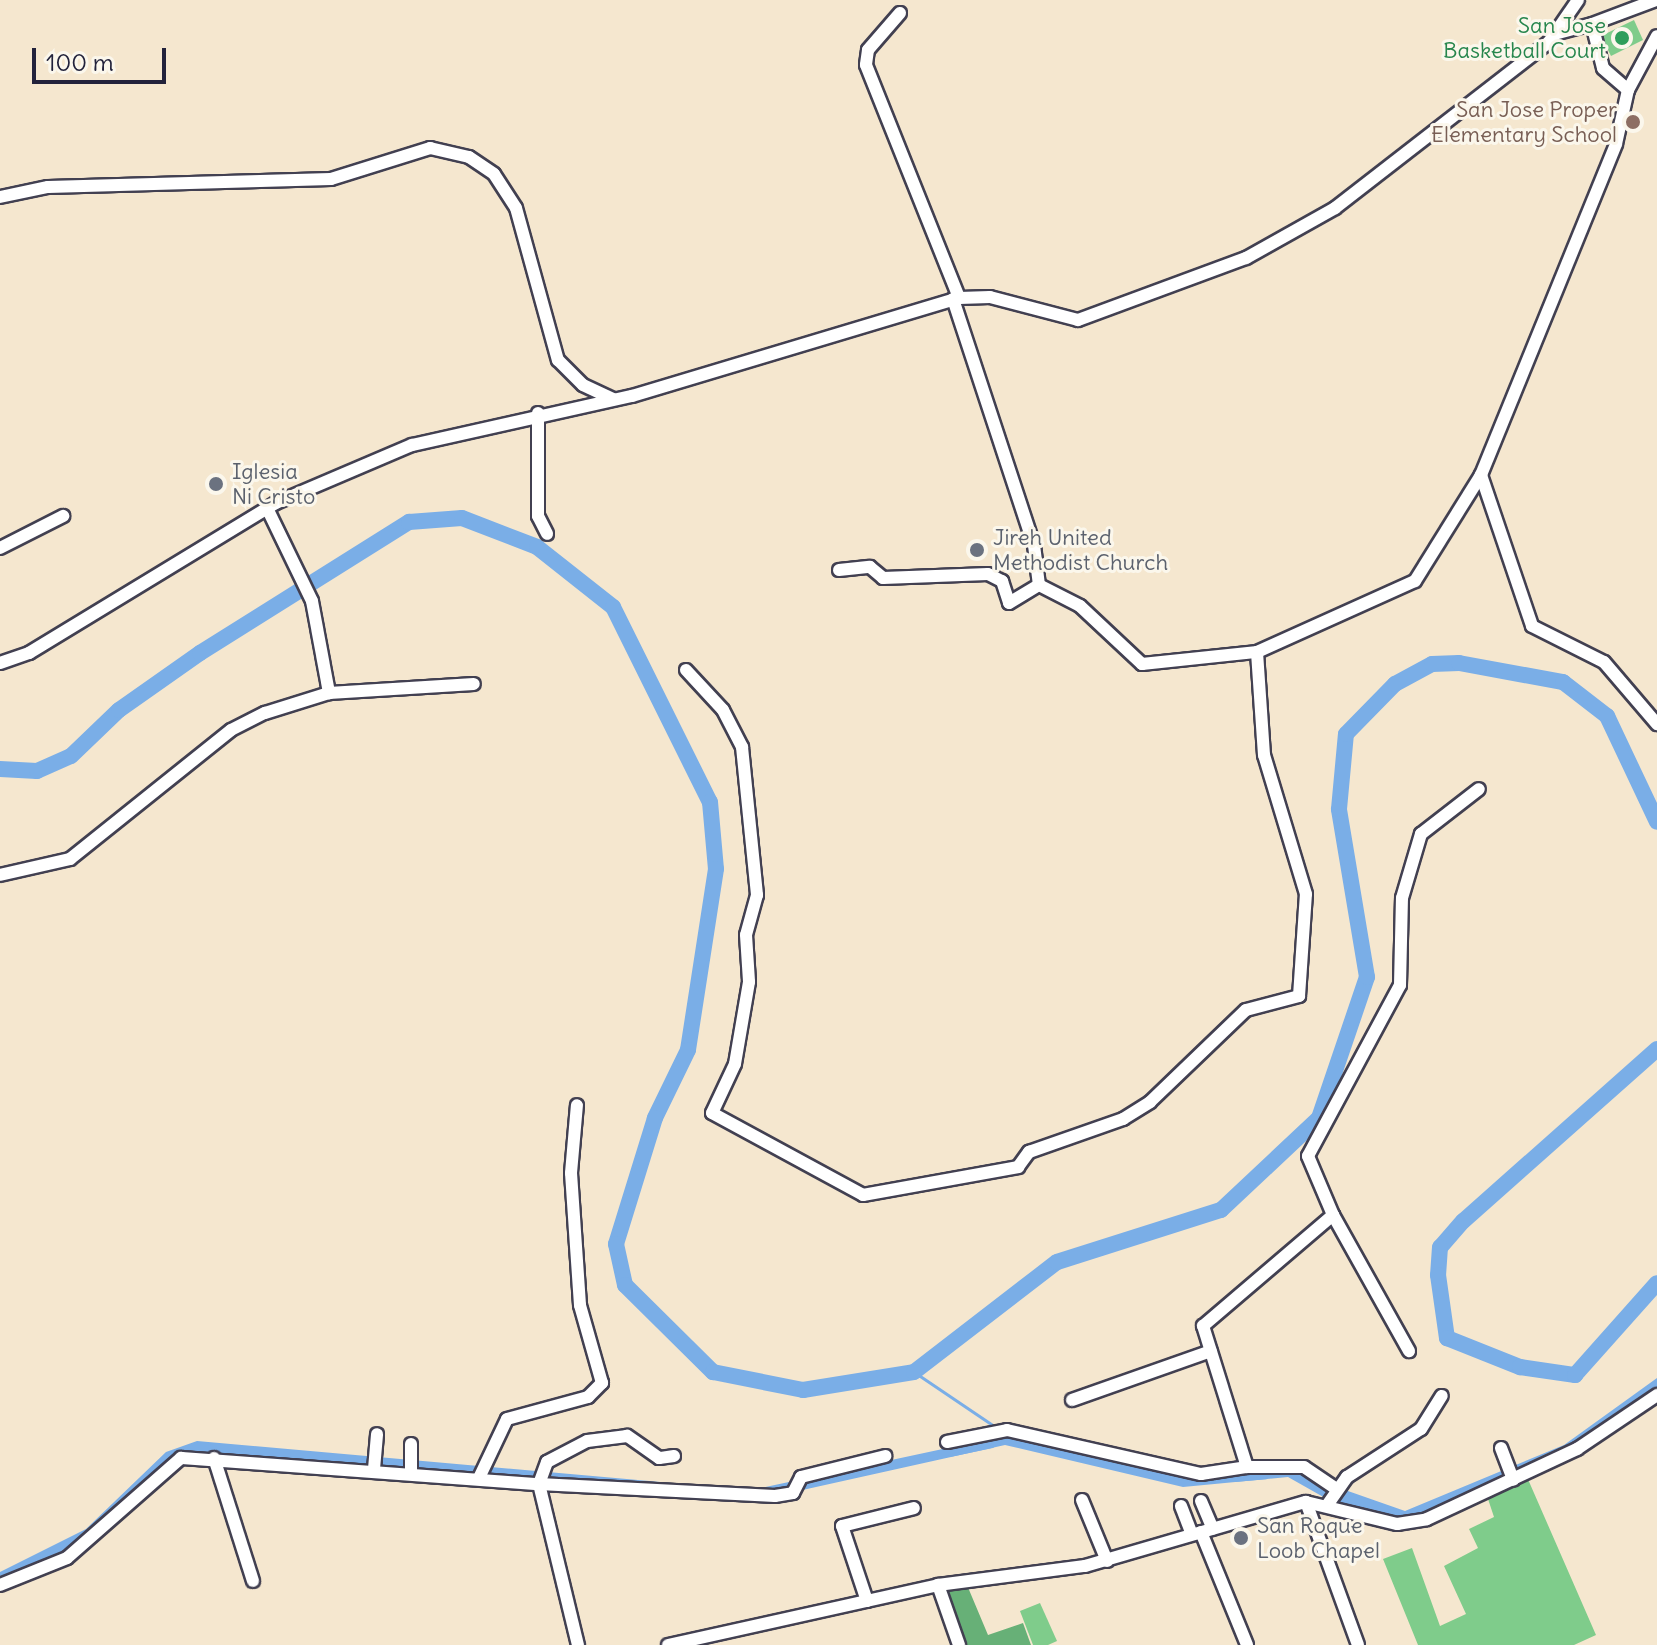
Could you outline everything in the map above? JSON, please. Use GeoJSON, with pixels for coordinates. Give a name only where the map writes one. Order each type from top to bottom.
{"type":"FeatureCollection","features":[{"type":"Feature","properties":{"kind":"street"},"geometry":{"type":"LineString","coordinates":[[0,663],[267,508],[412,445],[538,413],[613,399],[956,298],[990,297],[1078,320],[1246,258],[1335,208],[1558,33],[1578,0]]}},
{"type":"Feature","properties":{"kind":"street"},"geometry":{"type":"LineString","coordinates":[[1558,33],[1656,0]]}},
{"type":"Feature","properties":{"kind":"street"},"geometry":{"type":"LineString","coordinates":[[900,13],[868,50],[866,65],[956,298],[1034,545],[1039,585]]}},
{"type":"Feature","properties":{"kind":"street"},"geometry":{"type":"LineString","coordinates":[[1592,24],[1603,68],[1628,90]]}},
{"type":"Feature","properties":{"kind":"street"},"geometry":{"type":"LineString","coordinates":[[1039,585],[1080,606],[1135,662],[1257,652],[1415,581],[1481,475],[1616,144],[1628,90],[1657,36]]}},
{"type":"Feature","properties":{"kind":"street"},"geometry":{"type":"LineString","coordinates":[[0,197],[48,187],[331,179],[430,148],[469,157],[494,174],[516,208],[558,360],[583,385],[613,399]]}},
{"type":"Feature","properties":{"kind":"street"},"geometry":{"type":"LineString","coordinates":[[538,413],[538,516],[547,534]]}},
{"type":"Feature","properties":{"kind":"street"},"geometry":{"type":"LineString","coordinates":[[1481,475],[1532,626],[1604,662],[1657,724]]}},
{"type":"Feature","properties":{"kind":"street"},"geometry":{"type":"LineString","coordinates":[[267,508],[312,601],[329,693]]}},
{"type":"Feature","properties":{"kind":"street"},"geometry":{"type":"LineString","coordinates":[[0,548],[63,516]]}},
{"type":"Feature","properties":{"kind":"street"},"geometry":{"type":"LineString","coordinates":[[839,570],[870,567],[883,578],[988,574],[999,577],[1005,600],[1014,603],[1039,585]]}},
{"type":"Feature","properties":{"kind":"street"},"geometry":{"type":"LineString","coordinates":[[686,670],[723,710],[742,747],[757,895],[746,935],[749,982],[735,1064],[712,1113],[863,1195],[1018,1167],[1029,1152],[1123,1119],[1246,1010],[1299,996],[1306,894],[1264,755],[1257,652]]}},
{"type":"Feature","properties":{"kind":"street"},"geometry":{"type":"LineString","coordinates":[[0,875],[70,859],[231,730],[329,693],[474,684]]}},
{"type":"Feature","properties":{"kind":"street"},"geometry":{"type":"LineString","coordinates":[[1409,1351],[1306,1161],[1400,985],[1402,898],[1421,834],[1479,789]]}},
{"type":"Feature","properties":{"kind":"street"},"geometry":{"type":"LineString","coordinates":[[480,1473],[497,1451],[507,1419],[588,1397],[602,1383],[580,1305],[571,1173],[577,1105]]}},
{"type":"Feature","properties":{"kind":"street"},"geometry":{"type":"LineString","coordinates":[[1247,1467],[1211,1351],[1208,1319],[1333,1215]]}},
{"type":"Feature","properties":{"kind":"street"},"geometry":{"type":"LineString","coordinates":[[1072,1400],[1211,1351]]}},
{"type":"Feature","properties":{"kind":"street"},"geometry":{"type":"LineString","coordinates":[[947,1442],[1007,1430],[1201,1474],[1247,1467],[1304,1467],[1331,1498],[1397,1524],[1438,1514],[1511,1475],[1612,1429],[1657,1395]]}},
{"type":"Feature","properties":{"kind":"street"},"geometry":{"type":"LineString","coordinates":[[668,1645],[938,1585],[1107,1561],[1202,1531],[1331,1498],[1421,1429],[1442,1396]]}},
{"type":"Feature","properties":{"kind":"street"},"geometry":{"type":"LineString","coordinates":[[374,1463],[377,1434]]}},
{"type":"Feature","properties":{"kind":"street"},"geometry":{"type":"LineString","coordinates":[[578,1645],[541,1478],[547,1462],[587,1441],[627,1436],[659,1458],[674,1456]]}},
{"type":"Feature","properties":{"kind":"street"},"geometry":{"type":"LineString","coordinates":[[411,1444],[411,1467]]}},
{"type":"Feature","properties":{"kind":"street"},"geometry":{"type":"LineString","coordinates":[[1501,1448],[1511,1475]]}},
{"type":"Feature","properties":{"kind":"street"},"geometry":{"type":"LineString","coordinates":[[0,1585],[67,1558],[170,1463],[214,1458],[374,1463],[757,1497],[885,1456]]}},
{"type":"Feature","properties":{"kind":"street"},"geometry":{"type":"LineString","coordinates":[[214,1458],[253,1581]]}},
{"type":"Feature","properties":{"kind":"street"},"geometry":{"type":"LineString","coordinates":[[1082,1500],[1107,1561]]}},
{"type":"Feature","properties":{"kind":"street"},"geometry":{"type":"LineString","coordinates":[[1201,1501],[1202,1531]]}},
{"type":"Feature","properties":{"kind":"street"},"geometry":{"type":"LineString","coordinates":[[1306,1502],[1358,1645]]}},
{"type":"Feature","properties":{"kind":"street"},"geometry":{"type":"LineString","coordinates":[[1181,1506],[1202,1531],[1247,1645]]}},
{"type":"Feature","properties":{"kind":"street"},"geometry":{"type":"LineString","coordinates":[[867,1601],[842,1526],[914,1508]]}},
{"type":"Feature","properties":{"kind":"street"},"geometry":{"type":"LineString","coordinates":[[938,1585],[959,1645]]}},
{"type":"Feature","properties":{"kind":"green space","name":"San Jose Basketball Court"},"geometry":{"type":"Polygon","coordinates":[[[1634,20],[1643,40],[1611,56],[1601,36],[1634,20]]]}},
{"type":"Feature","properties":{"kind":"green space"},"geometry":{"type":"Polygon","coordinates":[[[1527,1477],[1596,1635],[1574,1645],[1418,1645],[1383,1559],[1412,1548],[1440,1626],[1466,1614],[1444,1566],[1478,1548],[1469,1529],[1494,1517],[1487,1496],[1527,1477]]]}},
{"type":"Feature","properties":{"kind":"green space"},"geometry":{"type":"Polygon","coordinates":[[[967,1585],[988,1635],[1023,1623],[1031,1645],[956,1645],[935,1589],[967,1585]]]}},
{"type":"Feature","properties":{"kind":"green space"},"geometry":{"type":"Polygon","coordinates":[[[1040,1603],[1057,1641],[1048,1645],[1033,1645],[1020,1611],[1040,1603]]]}},
{"type":"Feature","properties":{"kind":"water"},"geometry":{"type":"Polygon","coordinates":[[[1657,1378],[1657,1391],[1589,1438],[1432,1514],[1402,1520],[1334,1503],[1288,1477],[1183,1487],[1005,1445],[753,1501],[197,1453],[161,1466],[66,1555],[0,1581],[0,1572],[86,1529],[166,1452],[197,1441],[751,1490],[1008,1435],[1195,1480],[1288,1470],[1405,1511],[1564,1445],[1657,1378]]]}},
{"type":"Feature","properties":{"kind":"waterway"},"geometry":{"type":"LineString","coordinates":[[0,769],[37,771],[71,756],[119,710],[200,653],[409,522],[462,518],[537,547],[613,607],[710,802],[716,869],[688,1050],[655,1118],[616,1244],[625,1285],[713,1372],[803,1390],[914,1372],[1057,1262],[1221,1210],[1319,1118],[1367,977],[1339,809],[1346,734],[1395,684],[1432,664],[1459,663],[1563,682],[1607,716],[1657,822]]}},
{"type":"Feature","properties":{"kind":"waterway"},"geometry":{"type":"LineString","coordinates":[[1657,1049],[1463,1221],[1440,1247],[1438,1275],[1447,1338],[1520,1367],[1575,1375],[1657,1283]]}},
{"type":"Feature","properties":{"kind":"waterway"},"geometry":{"type":"LineString","coordinates":[[914,1372],[997,1428]]}},
{"type":"Feature","properties":{"kind":"waterway"},"geometry":{"type":"LineString","coordinates":[[949,1455],[992,1446]]}},
{"type":"Feature","properties":{"kind":"waterway"},"geometry":{"type":"LineString","coordinates":[[1234,1480],[1266,1477]]}},
{"type":"Feature","properties":{"kind":"place","name":"San Jose Basketball Court"},"geometry":{"type":"Point","coordinates":[1622,38]}},
{"type":"Feature","properties":{"kind":"place","name":"San Jose Proper Elementary School"},"geometry":{"type":"Point","coordinates":[1633,122]}},
{"type":"Feature","properties":{"kind":"place","name":"Iglesia Ni Cristo"},"geometry":{"type":"Point","coordinates":[216,484]}},
{"type":"Feature","properties":{"kind":"place","name":"Jireh United Methodist Church"},"geometry":{"type":"Point","coordinates":[977,550]}},
{"type":"Feature","properties":{"kind":"place","name":"San Roque Loob Chapel"},"geometry":{"type":"Point","coordinates":[1241,1538]}}]}
